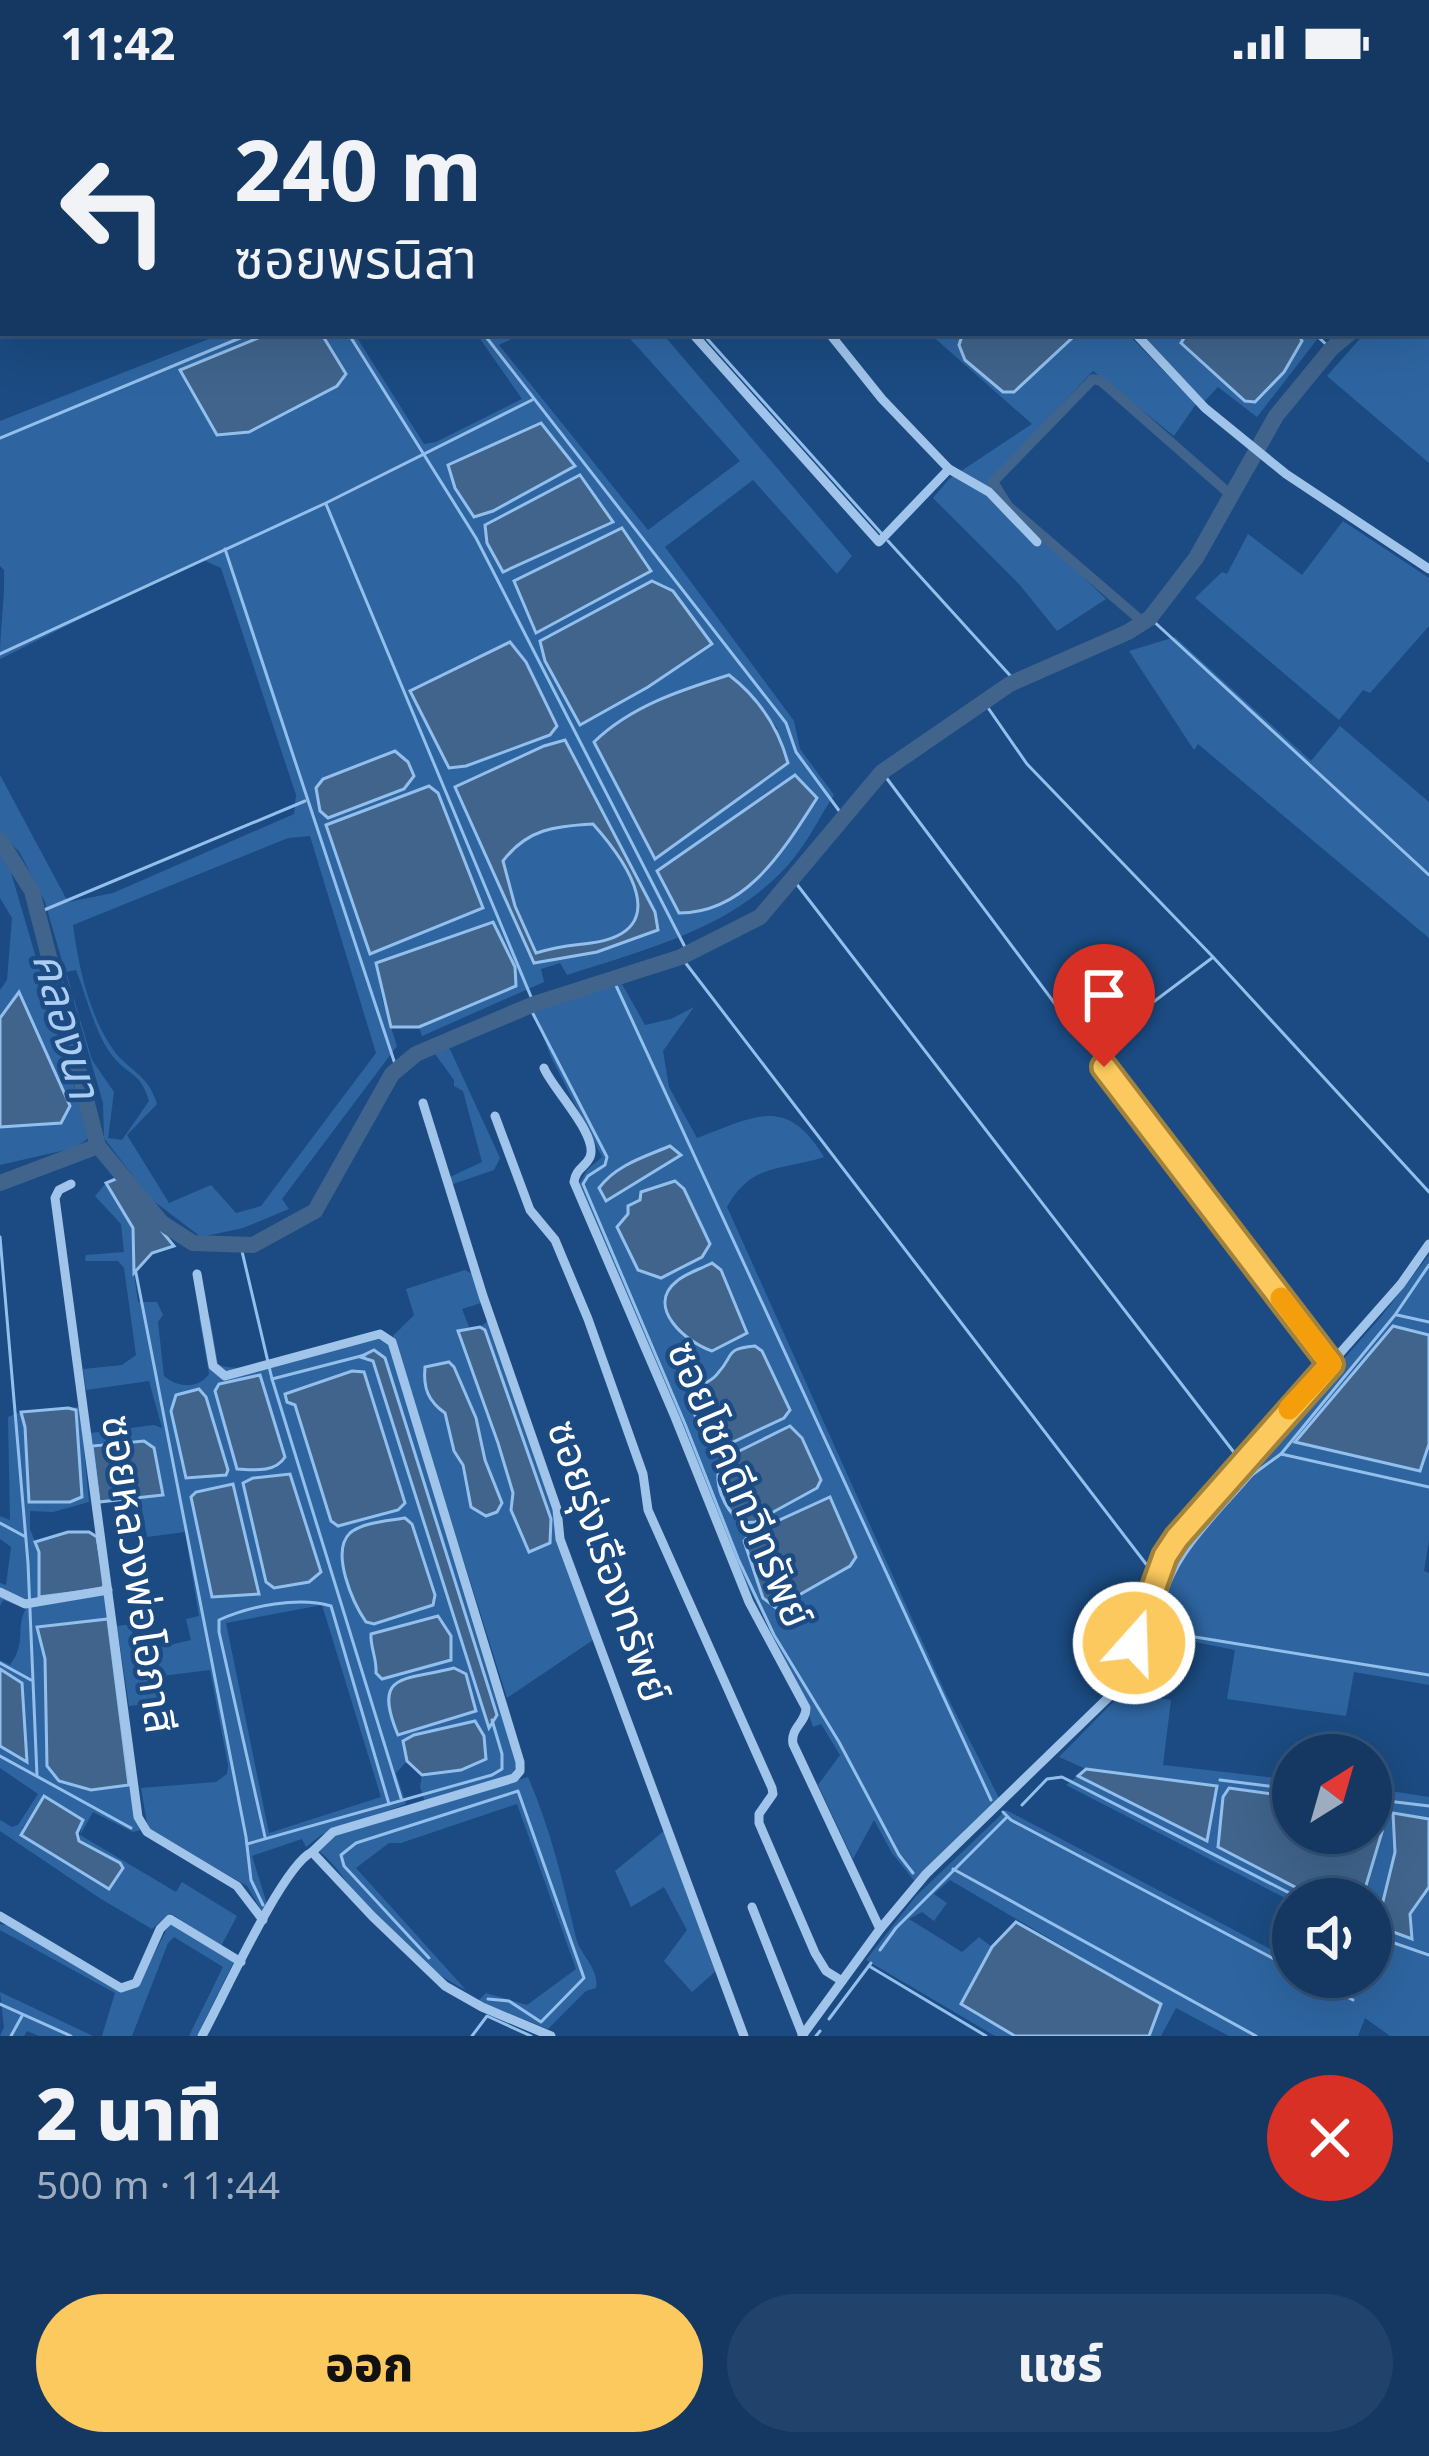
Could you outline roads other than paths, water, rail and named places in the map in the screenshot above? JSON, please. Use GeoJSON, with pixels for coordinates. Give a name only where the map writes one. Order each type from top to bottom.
{"type":"FeatureCollection","features":[{"type":"Feature","properties":{"kind":"street"},"geometry":{"type":"LineString","coordinates":[[695,336],[879,542],[949,469]]}},
{"type":"Feature","properties":{"kind":"street"},"geometry":{"type":"LineString","coordinates":[[832,336],[871,386],[949,469],[989,492],[1037,542]]}},
{"type":"Feature","properties":{"kind":"street"},"geometry":{"type":"LineString","coordinates":[[1138,336],[1226,426],[1286,475],[1429,569]]}},
{"type":"Feature","properties":{"kind":"street"},"geometry":{"type":"LineString","coordinates":[[1104,1067],[1331,1364]]}},
{"type":"Feature","properties":{"kind":"street","name":"ซอยโชคดีทวีทรัพย์"},"geometry":{"type":"LineString","coordinates":[[544,1068],[562,1091],[590,1146],[592,1152],[575,1172],[574,1182],[749,1602],[806,1708],[794,1730],[793,1744],[880,1929]]}},
{"type":"Feature","properties":{"kind":"street","name":"ซอยรุ่งเรืองทรัพย์"},"geometry":{"type":"LineString","coordinates":[[423,1103],[557,1509],[560,1539],[745,2036]]}},
{"type":"Feature","properties":{"kind":"street"},"geometry":{"type":"LineString","coordinates":[[495,1116],[530,1210],[554,1240],[588,1319],[643,1474],[648,1510],[772,1788],[759,1823],[815,1953],[826,1971],[842,1981]]}},
{"type":"Feature","properties":{"kind":"street","name":"ซอยหลวงพ่อโอภาสี"},"geometry":{"type":"LineString","coordinates":[[71,1184],[55,1198],[140,1823],[147,1832],[237,1886],[263,1920]]}},
{"type":"Feature","properties":{"kind":"street"},"geometry":{"type":"LineString","coordinates":[[803,2036],[926,1874],[1114,1692],[1165,1556],[1177,1538],[1401,1284],[1429,1244]]}},
{"type":"Feature","properties":{"kind":"street"},"geometry":{"type":"LineString","coordinates":[[197,1274],[213,1366],[225,1376],[380,1334],[392,1342],[520,1762],[514,1778],[333,1832],[302,1858],[263,1920],[202,2036]]}},
{"type":"Feature","properties":{"kind":"street"},"geometry":{"type":"LineString","coordinates":[[0,1592],[25,1604],[108,1590]]}},
{"type":"Feature","properties":{"kind":"street"},"geometry":{"type":"LineString","coordinates":[[313,1852],[445,1986],[551,2036]]}},
{"type":"Feature","properties":{"kind":"street"},"geometry":{"type":"LineString","coordinates":[[752,1907],[803,2036]]}},
{"type":"Feature","properties":{"kind":"street"},"geometry":{"type":"LineString","coordinates":[[0,1916],[121,1988],[136,1983],[162,1925],[170,1919],[241,1963]]}},
{"type":"Feature","properties":{"kind":"waterway"},"geometry":{"type":"LineString","coordinates":[[0,438],[245,336]]}},
{"type":"Feature","properties":{"kind":"waterway"},"geometry":{"type":"LineString","coordinates":[[350,336],[476,538],[688,953]]}},
{"type":"Feature","properties":{"kind":"waterway"},"geometry":{"type":"LineString","coordinates":[[485,336],[786,723],[796,752],[843,816]]}},
{"type":"Feature","properties":{"kind":"waterway"},"geometry":{"type":"LineString","coordinates":[[705,336],[882,534]]}},
{"type":"Feature","properties":{"kind":"waterway"},"geometry":{"type":"LineString","coordinates":[[1317,336],[1331,349]]}},
{"type":"Feature","properties":{"kind":"waterway","name":"คลองนา"},"geometry":{"type":"LineString","coordinates":[[0,840],[32,891],[98,1146],[162,1223],[193,1243],[253,1245],[315,1211],[392,1074],[416,1054],[534,1004],[681,957],[760,917],[882,772],[1010,684],[1150,618],[1196,558],[1276,416],[1346,336]]}},
{"type":"Feature","properties":{"kind":"waterway"},"geometry":{"type":"LineString","coordinates":[[1144,623],[1008,506],[993,482],[1093,379],[1101,381],[1232,496]]}},
{"type":"Feature","properties":{"kind":"waterway"},"geometry":{"type":"LineString","coordinates":[[0,654],[326,503],[532,400]]}},
{"type":"Feature","properties":{"kind":"waterway"},"geometry":{"type":"LineString","coordinates":[[326,504],[534,1004]]}},
{"type":"Feature","properties":{"kind":"waterway"},"geometry":{"type":"LineString","coordinates":[[888,541],[1016,682]]}},
{"type":"Feature","properties":{"kind":"waterway"},"geometry":{"type":"LineString","coordinates":[[225,549],[397,1070]]}},
{"type":"Feature","properties":{"kind":"waterway"},"geometry":{"type":"LineString","coordinates":[[1150,618],[1429,875]]}},
{"type":"Feature","properties":{"kind":"waterway"},"geometry":{"type":"LineString","coordinates":[[984,702],[1027,764],[1429,1192]]}},
{"type":"Feature","properties":{"kind":"waterway"},"geometry":{"type":"LineString","coordinates":[[882,772],[1073,1028],[1112,1033],[1212,958]]}},
{"type":"Feature","properties":{"kind":"waterway"},"geometry":{"type":"LineString","coordinates":[[37,913],[305,801]]}},
{"type":"Feature","properties":{"kind":"waterway"},"geometry":{"type":"LineString","coordinates":[[792,878],[1236,1455]]}},
{"type":"Feature","properties":{"kind":"waterway"},"geometry":{"type":"LineString","coordinates":[[681,957],[1146,1564]]}},
{"type":"Feature","properties":{"kind":"waterway"},"geometry":{"type":"LineString","coordinates":[[613,979],[991,1800]]}},
{"type":"Feature","properties":{"kind":"waterway"},"geometry":{"type":"LineString","coordinates":[[529,1006],[607,1157],[605,1165],[583,1184],[739,1561],[774,1635],[913,1873]]}},
{"type":"Feature","properties":{"kind":"waterway"},"geometry":{"type":"LineString","coordinates":[[0,1183],[98,1146]]}},
{"type":"Feature","properties":{"kind":"waterway"},"geometry":{"type":"LineString","coordinates":[[0,1237],[28,1563],[37,1776]]}},
{"type":"Feature","properties":{"kind":"waterway"},"geometry":{"type":"LineString","coordinates":[[241,1247],[272,1379],[401,1798]]}},
{"type":"Feature","properties":{"kind":"waterway"},"geometry":{"type":"LineString","coordinates":[[1281,1454],[1395,1315],[1429,1265]]}},
{"type":"Feature","properties":{"kind":"waterway"},"geometry":{"type":"LineString","coordinates":[[136,1273],[251,1880],[263,1905]]}},
{"type":"Feature","properties":{"kind":"waterway"},"geometry":{"type":"LineString","coordinates":[[1397,1315],[1429,1322]]}},
{"type":"Feature","properties":{"kind":"waterway"},"geometry":{"type":"LineString","coordinates":[[272,1379],[365,1355]]}},
{"type":"Feature","properties":{"kind":"waterway"},"geometry":{"type":"LineString","coordinates":[[1247,1468],[1252,1475],[1281,1454],[1429,1487]]}},
{"type":"Feature","properties":{"kind":"waterway"},"geometry":{"type":"LineString","coordinates":[[1252,1475],[1181,1561],[1160,1624],[1195,1637],[1429,1675]]}},
{"type":"Feature","properties":{"kind":"waterway"},"geometry":{"type":"LineString","coordinates":[[0,1523],[24,1536]]}},
{"type":"Feature","properties":{"kind":"waterway"},"geometry":{"type":"LineString","coordinates":[[265,1837],[219,1632],[219,1620],[245,1610],[290,1602],[331,1606],[389,1804]]}},
{"type":"Feature","properties":{"kind":"waterway"},"geometry":{"type":"LineString","coordinates":[[0,1663],[31,1680]]}},
{"type":"Feature","properties":{"kind":"waterway"},"geometry":{"type":"LineString","coordinates":[[247,1844],[492,1775],[502,1769],[492,1720]]}},
{"type":"Feature","properties":{"kind":"waterway"},"geometry":{"type":"LineString","coordinates":[[0,1756],[131,1828]]}},
{"type":"Feature","properties":{"kind":"waterway"},"geometry":{"type":"LineString","coordinates":[[1022,1805],[1047,1779],[1062,1777],[1272,1884]]}},
{"type":"Feature","properties":{"kind":"waterway"},"geometry":{"type":"LineString","coordinates":[[1220,1780],[1272,1786]]}},
{"type":"Feature","properties":{"kind":"waterway"},"geometry":{"type":"LineString","coordinates":[[429,1958],[344,1866],[341,1855],[356,1843],[518,1791],[584,1978],[541,2022],[509,2001],[488,1999]]}},
{"type":"Feature","properties":{"kind":"waterway"},"geometry":{"type":"LineString","coordinates":[[1392,1802],[1429,1806]]}},
{"type":"Feature","properties":{"kind":"waterway"},"geometry":{"type":"LineString","coordinates":[[1003,1812],[1272,1958]]}},
{"type":"Feature","properties":{"kind":"waterway"},"geometry":{"type":"LineString","coordinates":[[880,1950],[896,1928],[1007,1817]]}},
{"type":"Feature","properties":{"kind":"waterway"},"geometry":{"type":"LineString","coordinates":[[953,1869],[1256,2036]]}},
{"type":"Feature","properties":{"kind":"waterway"},"geometry":{"type":"LineString","coordinates":[[1392,1942],[1429,1955]]}},
{"type":"Feature","properties":{"kind":"waterway"},"geometry":{"type":"LineString","coordinates":[[829,2019],[871,1963]]}},
{"type":"Feature","properties":{"kind":"waterway"},"geometry":{"type":"LineString","coordinates":[[869,1966],[986,2036]]}},
{"type":"Feature","properties":{"kind":"waterway"},"geometry":{"type":"LineString","coordinates":[[1349,1998],[1353,2000]]}},
{"type":"Feature","properties":{"kind":"waterway"},"geometry":{"type":"LineString","coordinates":[[0,2004],[71,2036]]}},
{"type":"Feature","properties":{"kind":"waterway"},"geometry":{"type":"LineString","coordinates":[[11,2036],[22,2016]]}},
{"type":"Feature","properties":{"kind":"waterway"},"geometry":{"type":"LineString","coordinates":[[472,2036],[487,2016],[531,2036]]}},
{"type":"Feature","properties":{"kind":"waterway"},"geometry":{"type":"LineString","coordinates":[[816,2036],[820,2031]]}}]}
